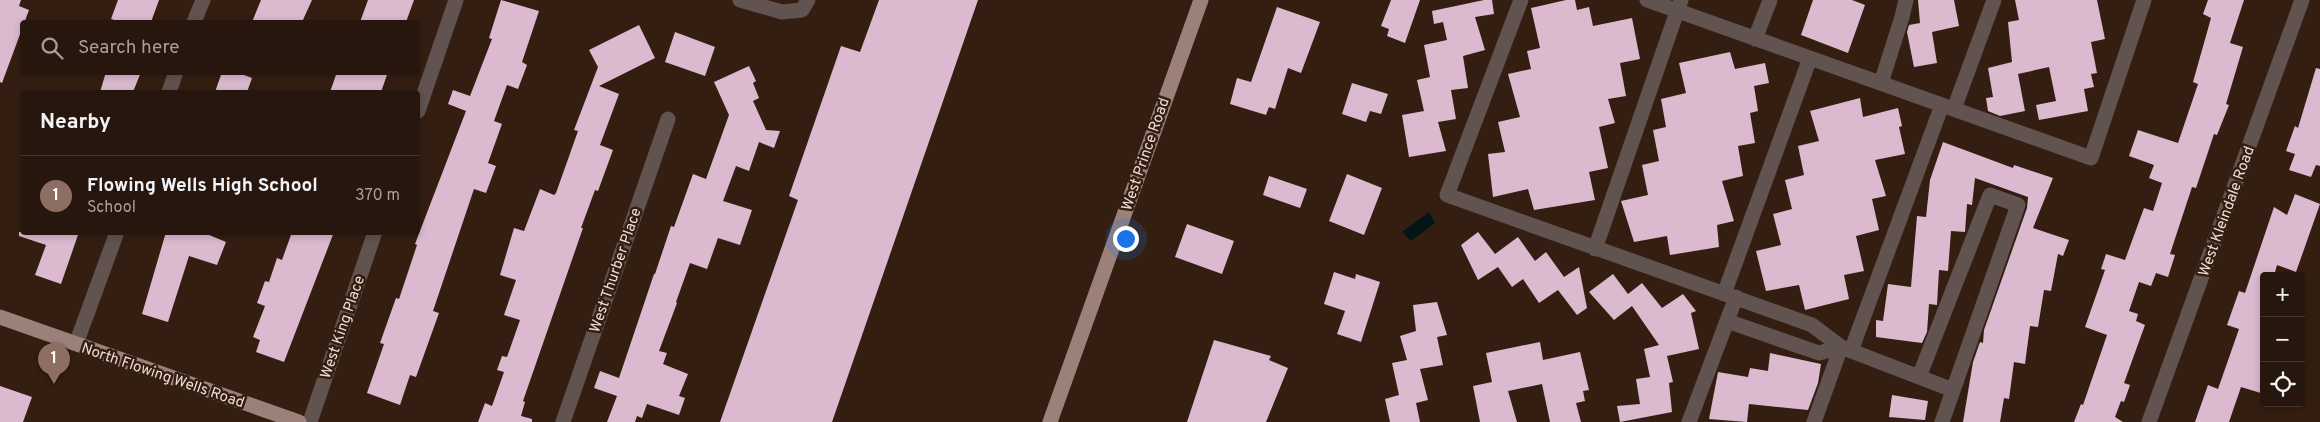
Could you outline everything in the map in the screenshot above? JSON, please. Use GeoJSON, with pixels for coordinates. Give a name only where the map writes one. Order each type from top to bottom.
{"type":"FeatureCollection","features":[{"type":"Feature","properties":{"kind":"main road","name":"West Prince Road"},"geometry":{"type":"LineString","coordinates":[[1050,422],[1201,0]]}},
{"type":"Feature","properties":{"kind":"main road","name":"North Flowing Wells Road"},"geometry":{"type":"LineString","coordinates":[[0,317],[299,422]]}},
{"type":"Feature","properties":{"kind":"street"},"geometry":{"type":"LineString","coordinates":[[195,20],[203,0]]}},
{"type":"Feature","properties":{"kind":"street"},"geometry":{"type":"LineString","coordinates":[[420,105],[456,0]]}},
{"type":"Feature","properties":{"kind":"street"},"geometry":{"type":"LineString","coordinates":[[740,0],[782,12],[802,10],[808,0]]}},
{"type":"Feature","properties":{"kind":"street"},"geometry":{"type":"LineString","coordinates":[[1521,0],[1447,195],[1812,325],[1846,349],[1953,390]]}},
{"type":"Feature","properties":{"kind":"street"},"geometry":{"type":"LineString","coordinates":[[1647,0],[1679,5],[1755,39],[2091,158],[2144,0]]}},
{"type":"Feature","properties":{"kind":"street"},"geometry":{"type":"LineString","coordinates":[[1755,39],[1770,0]]}},
{"type":"Feature","properties":{"kind":"street"},"geometry":{"type":"LineString","coordinates":[[1881,83],[1906,0]]}},
{"type":"Feature","properties":{"kind":"street"},"geometry":{"type":"LineString","coordinates":[[1814,422],[1994,0]]}},
{"type":"Feature","properties":{"kind":"street","name":"West Kleindale Road"},"geometry":{"type":"LineString","coordinates":[[2149,422],[2302,0]]}},
{"type":"Feature","properties":{"kind":"street"},"geometry":{"type":"LineString","coordinates":[[1595,249],[1679,5]]}},
{"type":"Feature","properties":{"kind":"street"},"geometry":{"type":"LineString","coordinates":[[1689,422],[1727,321],[1730,296],[1810,58]]}},
{"type":"Feature","properties":{"kind":"street"},"geometry":{"type":"LineString","coordinates":[[170,90],[175,75]]}},
{"type":"Feature","properties":{"kind":"street","name":"West Thurber Place"},"geometry":{"type":"LineString","coordinates":[[563,422],[668,119]]}},
{"type":"Feature","properties":{"kind":"street"},"geometry":{"type":"LineString","coordinates":[[1919,377],[1990,195],[2018,205],[1942,422]]}},
{"type":"Feature","properties":{"kind":"street"},"geometry":{"type":"LineString","coordinates":[[76,344],[117,235]]}},
{"type":"Feature","properties":{"kind":"street","name":"West King Place"},"geometry":{"type":"LineString","coordinates":[[310,422],[374,235]]}},
{"type":"Feature","properties":{"kind":"street"},"geometry":{"type":"LineString","coordinates":[[1727,321],[1819,353],[1846,349]]}},
{"type":"Feature","properties":{"kind":"shaded area"},"geometry":{"type":"Polygon","coordinates":[[[1429,212],[1435,223],[1411,241],[1402,232],[1429,212]]]}},
{"type":"Feature","properties":{"kind":"building"},"geometry":{"type":"Polygon","coordinates":[[[0,0],[21,0],[19,6],[29,10],[25,20],[20,20],[20,34],[2,83],[0,82],[0,0]]]}},
{"type":"Feature","properties":{"kind":"building"},"geometry":{"type":"Polygon","coordinates":[[[118,0],[159,0],[152,20],[111,19],[118,0]]]}},
{"type":"Feature","properties":{"kind":"building"},"geometry":{"type":"Polygon","coordinates":[[[261,0],[312,0],[303,20],[253,20],[261,0]]]}},
{"type":"Feature","properties":{"kind":"building"},"geometry":{"type":"Polygon","coordinates":[[[368,0],[414,0],[407,20],[361,20],[368,0]]]}},
{"type":"Feature","properties":{"kind":"building"},"geometry":{"type":"Polygon","coordinates":[[[501,0],[539,11],[522,62],[527,65],[518,89],[507,85],[494,121],[502,124],[488,163],[496,166],[486,193],[474,189],[433,311],[439,313],[416,377],[410,375],[400,405],[367,393],[384,344],[380,343],[396,298],[399,299],[417,245],[415,244],[466,111],[448,104],[453,90],[470,96],[492,39],[489,38],[501,0]]]}},
{"type":"Feature","properties":{"kind":"building"},"geometry":{"type":"Polygon","coordinates":[[[879,0],[978,0],[832,422],[720,422],[798,200],[789,196],[841,46],[860,52],[879,0]]]}},
{"type":"Feature","properties":{"kind":"building"},"geometry":{"type":"Polygon","coordinates":[[[1391,0],[1420,0],[1405,43],[1387,36],[1389,29],[1381,26],[1391,0]]]}},
{"type":"Feature","properties":{"kind":"building"},"geometry":{"type":"Polygon","coordinates":[[[1492,0],[1494,14],[1475,17],[1485,50],[1463,56],[1468,88],[1451,90],[1456,119],[1438,122],[1446,151],[1409,157],[1402,115],[1424,111],[1417,80],[1430,77],[1424,45],[1447,40],[1443,22],[1434,24],[1432,11],[1492,0]]]}},
{"type":"Feature","properties":{"kind":"building"},"geometry":{"type":"Polygon","coordinates":[[[1566,0],[1575,0],[1577,10],[1589,7],[1593,26],[1632,18],[1640,59],[1620,63],[1626,96],[1608,99],[1615,123],[1599,127],[1608,168],[1589,172],[1595,200],[1534,210],[1528,189],[1493,197],[1488,154],[1505,152],[1498,122],[1520,117],[1508,74],[1531,69],[1527,51],[1540,48],[1531,8],[1566,0]]]}},
{"type":"Feature","properties":{"kind":"building"},"geometry":{"type":"Polygon","coordinates":[[[1813,0],[1852,0],[1865,5],[1848,53],[1801,35],[1813,0]]]}},
{"type":"Feature","properties":{"kind":"building"},"geometry":{"type":"Polygon","coordinates":[[[1918,0],[1954,0],[1959,26],[1932,32],[1937,63],[1914,67],[1907,32],[1909,25],[1920,23],[1918,0]]]}},
{"type":"Feature","properties":{"kind":"building"},"geometry":{"type":"Polygon","coordinates":[[[2015,0],[2097,0],[2105,39],[2091,42],[2097,73],[2091,74],[2094,87],[2084,89],[2088,111],[2039,120],[2036,105],[2056,101],[2049,67],[2018,74],[2025,111],[2000,116],[1988,111],[1986,98],[1993,97],[1988,68],[2012,62],[2008,22],[2019,20],[2015,0]]]}},
{"type":"Feature","properties":{"kind":"building"},"geometry":{"type":"Polygon","coordinates":[[[2208,0],[2244,0],[2230,43],[2243,47],[2226,104],[2229,105],[2217,135],[2214,134],[2196,188],[2192,187],[2170,254],[2175,255],[2168,277],[2156,273],[2151,286],[2139,282],[2129,311],[2138,314],[2136,321],[2145,325],[2124,383],[2130,385],[2124,402],[2121,401],[2115,417],[2123,422],[2074,422],[2081,404],[2083,405],[2107,335],[2085,327],[2105,270],[2101,269],[2106,254],[2125,260],[2144,208],[2153,211],[2162,183],[2149,178],[2154,165],[2129,156],[2138,130],[2178,143],[2198,84],[2193,82],[2211,18],[2203,14],[2208,0]]]}},
{"type":"Feature","properties":{"kind":"building"},"geometry":{"type":"Polygon","coordinates":[[[1277,7],[1320,22],[1301,73],[1288,68],[1275,109],[1269,107],[1266,115],[1230,104],[1237,78],[1251,82],[1277,7]]]}},
{"type":"Feature","properties":{"kind":"building"},"geometry":{"type":"Polygon","coordinates":[[[639,25],[655,58],[599,86],[619,94],[600,145],[613,150],[598,191],[595,190],[581,228],[583,228],[523,401],[525,402],[521,416],[532,419],[532,422],[478,422],[485,403],[492,406],[504,372],[497,370],[502,356],[507,357],[520,320],[504,315],[516,280],[500,275],[514,228],[524,231],[540,189],[554,195],[556,193],[578,131],[574,130],[598,67],[589,50],[639,25]]]}},
{"type":"Feature","properties":{"kind":"building"},"geometry":{"type":"Polygon","coordinates":[[[675,32],[715,47],[705,76],[665,62],[675,32]]]}},
{"type":"Feature","properties":{"kind":"building"},"geometry":{"type":"Polygon","coordinates":[[[1730,52],[1735,69],[1765,63],[1769,83],[1754,86],[1758,111],[1750,113],[1755,143],[1738,146],[1743,176],[1722,181],[1734,221],[1717,225],[1719,247],[1670,255],[1667,236],[1634,242],[1621,201],[1648,195],[1642,165],[1659,161],[1653,130],[1666,127],[1661,99],[1686,93],[1679,63],[1730,52]]]}},
{"type":"Feature","properties":{"kind":"building"},"geometry":{"type":"Polygon","coordinates":[[[749,66],[756,81],[753,83],[759,98],[753,101],[766,130],[780,131],[774,148],[759,142],[749,171],[736,166],[723,201],[752,210],[740,245],[718,238],[707,269],[690,263],[676,302],[659,351],[667,353],[663,364],[688,374],[679,396],[685,398],[679,415],[647,404],[642,418],[637,416],[635,422],[607,422],[617,396],[594,388],[600,371],[619,378],[671,226],[674,227],[693,174],[706,179],[729,115],[714,82],[749,66]]]}},
{"type":"Feature","properties":{"kind":"building"},"geometry":{"type":"Polygon","coordinates":[[[2316,68],[2320,69],[2320,166],[2316,165],[2311,177],[2289,170],[2295,154],[2286,151],[2295,126],[2298,128],[2316,68]]]}},
{"type":"Feature","properties":{"kind":"building"},"geometry":{"type":"Polygon","coordinates":[[[105,75],[140,75],[134,90],[101,90],[105,75]]]}},
{"type":"Feature","properties":{"kind":"building"},"geometry":{"type":"Polygon","coordinates":[[[221,75],[244,75],[252,78],[248,90],[216,90],[221,75]]]}},
{"type":"Feature","properties":{"kind":"building"},"geometry":{"type":"Polygon","coordinates":[[[336,75],[387,75],[382,90],[331,90],[336,75]]]}},
{"type":"Feature","properties":{"kind":"building"},"geometry":{"type":"Polygon","coordinates":[[[1352,83],[1388,94],[1381,114],[1370,111],[1366,122],[1342,114],[1352,83]]]}},
{"type":"Feature","properties":{"kind":"building"},"geometry":{"type":"Polygon","coordinates":[[[1860,98],[1863,117],[1898,108],[1902,126],[1899,127],[1905,154],[1875,160],[1886,196],[1872,199],[1879,230],[1856,236],[1864,271],[1844,275],[1849,299],[1805,310],[1799,285],[1766,291],[1756,251],[1781,245],[1773,214],[1792,209],[1785,180],[1804,175],[1798,146],[1819,141],[1810,111],[1860,98]]]}},
{"type":"Feature","properties":{"kind":"building"},"geometry":{"type":"Polygon","coordinates":[[[1943,142],[2013,168],[2014,165],[2053,178],[2033,228],[2069,240],[2063,256],[2058,254],[2051,291],[2044,290],[2038,327],[2030,326],[2025,364],[2014,362],[2009,399],[2004,398],[2000,422],[1963,422],[1973,362],[1980,342],[1983,343],[1984,330],[2027,208],[2028,197],[1975,178],[1972,205],[1967,204],[1965,232],[1951,231],[1948,271],[1939,270],[1937,305],[1929,304],[1927,332],[1922,343],[1876,337],[1876,320],[1883,321],[1888,284],[1911,287],[1917,216],[1926,217],[1930,180],[1943,142]]]}},
{"type":"Feature","properties":{"kind":"building"},"geometry":{"type":"Polygon","coordinates":[[[1347,174],[1382,188],[1364,235],[1329,221],[1347,174]]]}},
{"type":"Feature","properties":{"kind":"building"},"geometry":{"type":"Polygon","coordinates":[[[1269,176],[1307,189],[1300,208],[1263,195],[1269,176]]]}},
{"type":"Feature","properties":{"kind":"building"},"geometry":{"type":"Polygon","coordinates":[[[2295,194],[2320,204],[2296,272],[2277,265],[2275,272],[2260,272],[2260,393],[2241,387],[2229,422],[2195,422],[2208,385],[2218,389],[2239,329],[2227,325],[2239,291],[2245,293],[2274,207],[2287,215],[2295,194]]]}},
{"type":"Feature","properties":{"kind":"building"},"geometry":{"type":"Polygon","coordinates":[[[1187,224],[1234,241],[1222,274],[1175,257],[1187,224]]]}},
{"type":"Feature","properties":{"kind":"building"},"geometry":{"type":"Polygon","coordinates":[[[19,232],[20,235],[78,235],[61,284],[35,275],[46,245],[19,236],[19,232]]]}},
{"type":"Feature","properties":{"kind":"building"},"geometry":{"type":"Polygon","coordinates":[[[1478,232],[1495,254],[1518,237],[1535,261],[1546,252],[1564,277],[1579,267],[1587,308],[1577,315],[1558,290],[1539,303],[1523,279],[1512,287],[1498,267],[1478,280],[1461,245],[1478,232]]]}},
{"type":"Feature","properties":{"kind":"building"},"geometry":{"type":"Polygon","coordinates":[[[165,235],[209,235],[226,242],[217,265],[189,256],[168,322],[142,314],[165,235]]]}},
{"type":"Feature","properties":{"kind":"building"},"geometry":{"type":"Polygon","coordinates":[[[291,235],[333,235],[284,362],[256,352],[260,340],[253,337],[265,306],[257,303],[265,281],[269,282],[277,258],[282,260],[291,235]]]}},
{"type":"Feature","properties":{"kind":"building"},"geometry":{"type":"Polygon","coordinates":[[[1334,272],[1355,279],[1356,274],[1380,282],[1361,342],[1337,334],[1345,311],[1324,304],[1334,272]]]}},
{"type":"Feature","properties":{"kind":"building"},"geometry":{"type":"Polygon","coordinates":[[[1613,274],[1628,294],[1642,283],[1662,308],[1683,294],[1696,311],[1691,313],[1699,349],[1667,356],[1673,382],[1669,383],[1672,412],[1620,422],[1617,406],[1640,404],[1636,379],[1650,377],[1644,349],[1659,345],[1632,306],[1614,320],[1589,292],[1613,274]]]}},
{"type":"Feature","properties":{"kind":"building"},"geometry":{"type":"Polygon","coordinates":[[[1437,302],[1447,335],[1437,337],[1443,365],[1420,369],[1428,400],[1416,403],[1420,422],[1390,422],[1385,399],[1399,395],[1392,363],[1407,360],[1400,336],[1416,331],[1413,305],[1437,302]]]}},
{"type":"Feature","properties":{"kind":"building"},"geometry":{"type":"Polygon","coordinates":[[[1214,340],[1271,356],[1269,360],[1288,368],[1266,422],[1187,422],[1214,340]]]}},
{"type":"Feature","properties":{"kind":"building"},"geometry":{"type":"Polygon","coordinates":[[[1540,342],[1543,360],[1580,352],[1589,390],[1583,391],[1585,401],[1576,403],[1581,422],[1550,422],[1542,384],[1508,391],[1517,422],[1480,422],[1473,386],[1492,382],[1486,353],[1540,342]]]}},
{"type":"Feature","properties":{"kind":"building"},"geometry":{"type":"Polygon","coordinates":[[[1770,353],[1821,364],[1818,383],[1808,410],[1749,404],[1747,422],[1709,419],[1718,372],[1748,377],[1750,368],[1768,371],[1770,353]]]}},
{"type":"Feature","properties":{"kind":"building"},"geometry":{"type":"Polygon","coordinates":[[[0,386],[32,397],[23,422],[0,422],[0,386]]]}},
{"type":"Feature","properties":{"kind":"building"},"geometry":{"type":"Polygon","coordinates":[[[1892,395],[1928,401],[1925,420],[1889,417],[1892,395]]]}},
{"type":"Feature","properties":{"kind":"place","name":"Flowing Wells High School"},"geometry":{"type":"Point","coordinates":[54,384]}}]}
